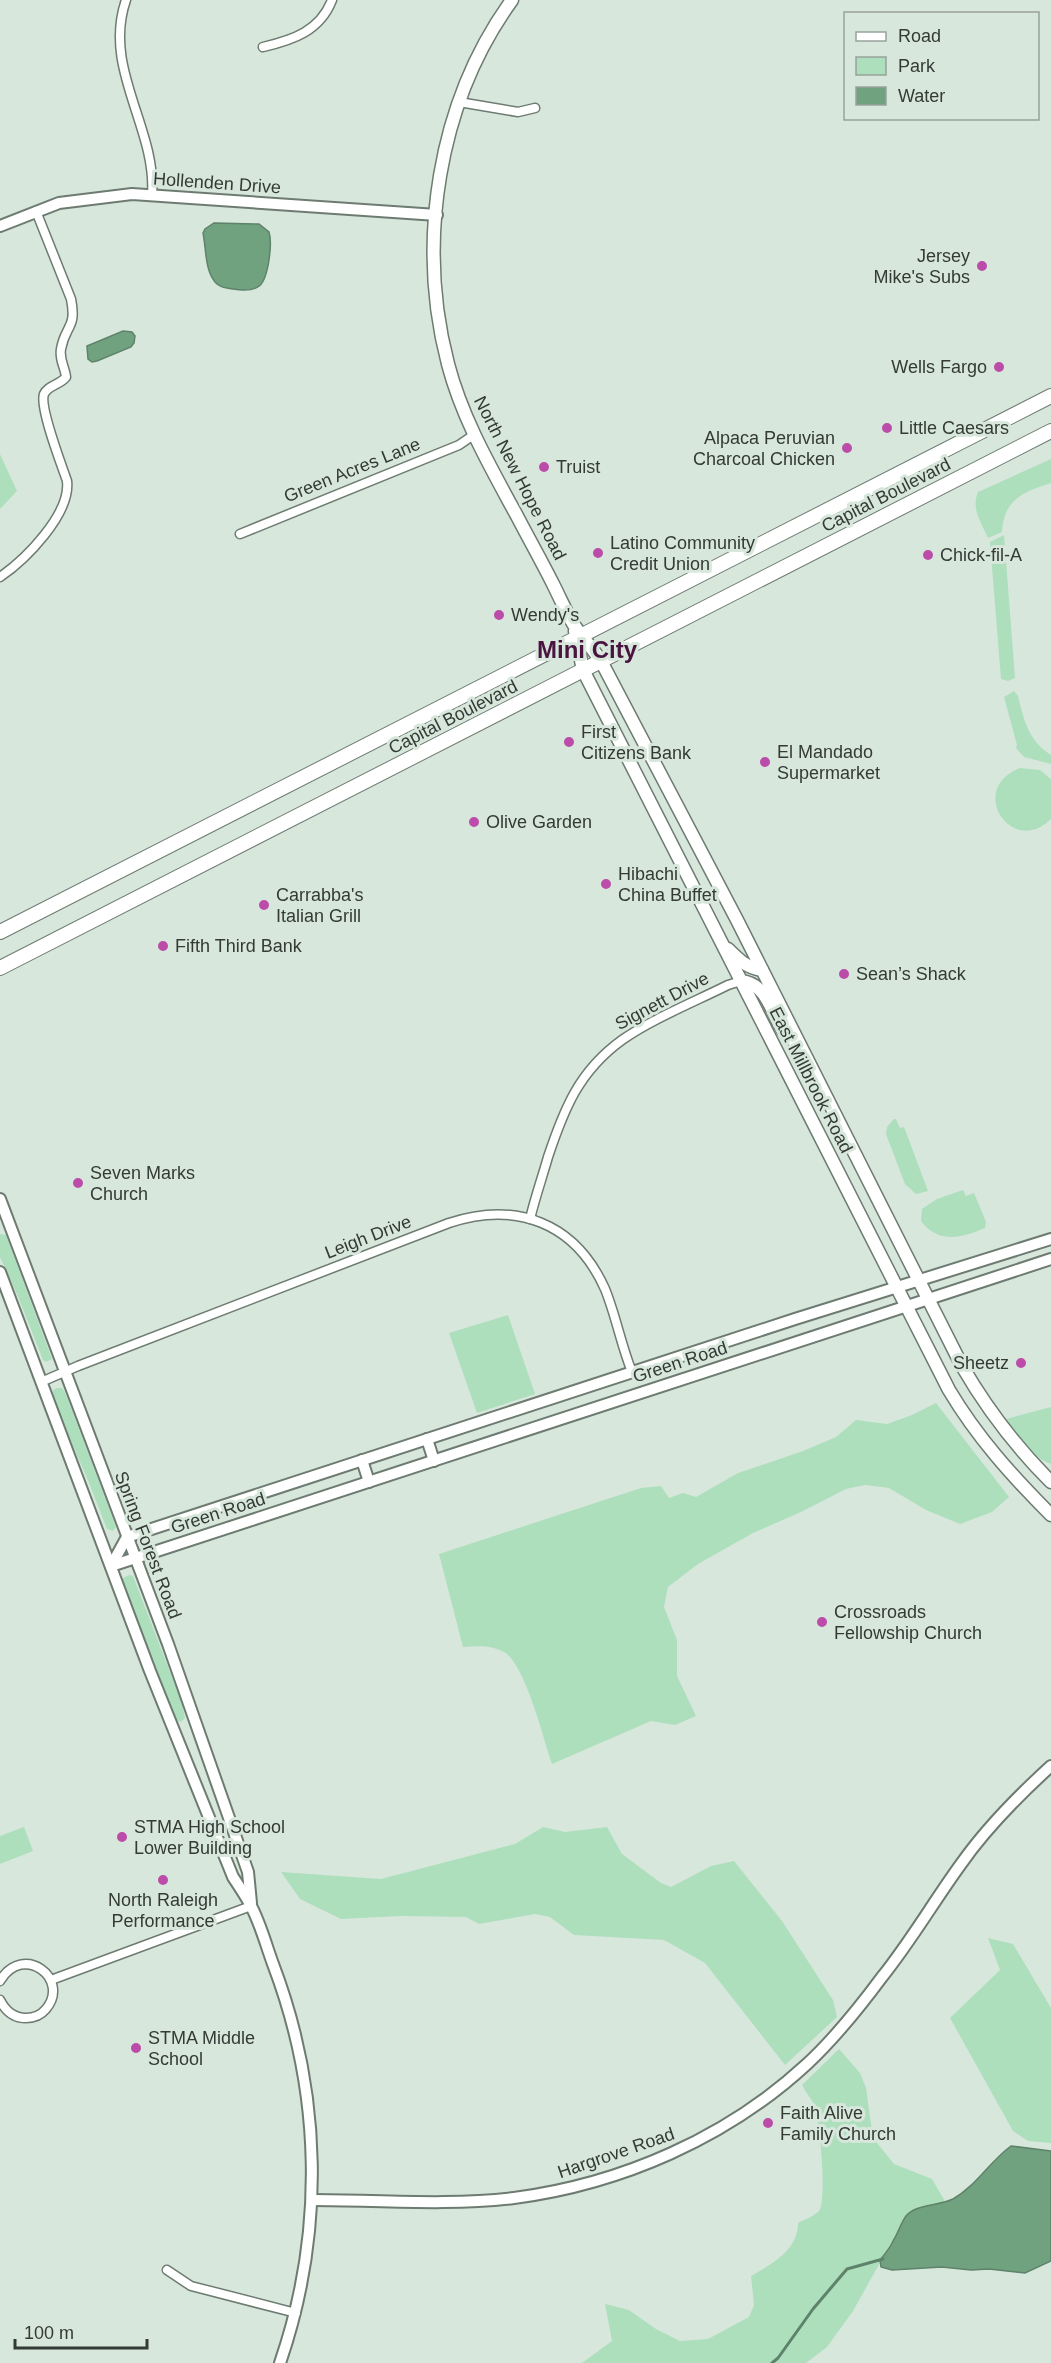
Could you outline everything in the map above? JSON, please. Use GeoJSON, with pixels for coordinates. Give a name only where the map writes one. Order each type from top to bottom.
{"type":"FeatureCollection","features":[{"type":"Feature","properties":{"kind":"highway","name":"Capital Boulevard"},"geometry":{"type":"LineString","coordinates":[[0,932],[577,633],[1051,396]]}},
{"type":"Feature","properties":{"kind":"highway","name":"Capital Boulevard"},"geometry":{"type":"LineString","coordinates":[[0,968],[1051,431]]}},
{"type":"Feature","properties":{"kind":"main road","name":"North New Hope Road"},"geometry":{"type":"LineString","coordinates":[[512,0],[487,39],[466,82],[442,166],[435,266],[441,329],[454,382],[475,434],[577,633],[601,661]]}},
{"type":"Feature","properties":{"kind":"main road","name":"East Millbrook Road"},"geometry":{"type":"LineString","coordinates":[[577,633],[583,670],[949,1390],[975,1431],[1005,1468],[1051,1515]]}},
{"type":"Feature","properties":{"kind":"main road","name":"East Millbrook Road"},"geometry":{"type":"LineString","coordinates":[[601,661],[805,1053],[958,1359],[987,1407],[1016,1446],[1051,1482]]}},
{"type":"Feature","properties":{"kind":"main road"},"geometry":{"type":"LineString","coordinates":[[721,942],[741,962],[754,969],[762,970]]}},
{"type":"Feature","properties":{"kind":"main road"},"geometry":{"type":"LineString","coordinates":[[741,981],[754,985],[762,991],[782,1029],[805,1053]]}},
{"type":"Feature","properties":{"kind":"street"},"geometry":{"type":"LineString","coordinates":[[126,0],[120,26],[120,57],[123,74],[151,164],[152,195]]}},
{"type":"Feature","properties":{"kind":"street"},"geometry":{"type":"LineString","coordinates":[[263,47],[286,42],[309,31],[324,15],[332,0]]}},
{"type":"Feature","properties":{"kind":"street"},"geometry":{"type":"LineString","coordinates":[[459,102],[518,112],[535,108]]}},
{"type":"Feature","properties":{"kind":"street","name":"Hollenden Drive"},"geometry":{"type":"LineString","coordinates":[[0,226],[59,203],[132,194],[437,215]]}},
{"type":"Feature","properties":{"kind":"street"},"geometry":{"type":"LineString","coordinates":[[0,578],[30,552],[42,538],[56,517],[67,490],[67,481],[48,422],[43,398],[48,388],[63,381],[66,377],[60,351],[63,340],[72,325],[73,310],[36,211]]}},
{"type":"Feature","properties":{"kind":"street","name":"Green Acres Lane"},"geometry":{"type":"LineString","coordinates":[[240,534],[459,445],[475,434]]}},
{"type":"Feature","properties":{"kind":"street","name":"Signett Drive"},"geometry":{"type":"LineString","coordinates":[[530,1219],[556,1132],[566,1106],[582,1078],[599,1059],[624,1039],[728,985],[741,981]]}},
{"type":"Feature","properties":{"kind":"street","name":"Spring Forest Road"},"geometry":{"type":"LineString","coordinates":[[0,1199],[4,1222],[65,1372],[135,1558],[248,1872],[251,1906]]}},
{"type":"Feature","properties":{"kind":"street","name":"Leigh Drive"},"geometry":{"type":"LineString","coordinates":[[42,1382],[449,1223],[495,1213],[530,1219],[552,1227],[586,1257],[605,1289],[632,1372]]}},
{"type":"Feature","properties":{"kind":"street","name":"Green Road"},"geometry":{"type":"LineString","coordinates":[[127,1537],[632,1372],[1051,1239]]}},
{"type":"Feature","properties":{"kind":"street"},"geometry":{"type":"LineString","coordinates":[[1020,1250],[1025,1267]]}},
{"type":"Feature","properties":{"kind":"street","name":"Green Road"},"geometry":{"type":"LineString","coordinates":[[111,1566],[1051,1258]]}},
{"type":"Feature","properties":{"kind":"street","name":"Spring Forest Road"},"geometry":{"type":"LineString","coordinates":[[0,1272],[111,1566],[233,1877],[251,1906],[282,1988],[301,2056],[311,2128],[312,2200],[308,2244],[296,2313],[280,2363]]}},
{"type":"Feature","properties":{"kind":"street"},"geometry":{"type":"LineString","coordinates":[[632,1372],[641,1392]]}},
{"type":"Feature","properties":{"kind":"street"},"geometry":{"type":"LineString","coordinates":[[427,1439],[434,1461]]}},
{"type":"Feature","properties":{"kind":"street"},"geometry":{"type":"LineString","coordinates":[[362,1460],[369,1482]]}},
{"type":"Feature","properties":{"kind":"street"},"geometry":{"type":"LineString","coordinates":[[111,1566],[127,1537]]}},
{"type":"Feature","properties":{"kind":"street","name":"Hargrove Road"},"geometry":{"type":"LineString","coordinates":[[312,2200],[450,2201],[513,2198],[556,2191],[601,2179],[667,2156],[724,2126],[767,2097],[807,2064],[846,2023],[885,1974],[962,1862],[995,1821],[1051,1766]]}},
{"type":"Feature","properties":{"kind":"street"},"geometry":{"type":"LineString","coordinates":[[51,1980],[251,1906]]}},
{"type":"Feature","properties":{"kind":"street"},"geometry":{"type":"LineString","coordinates":[[0,1981],[12,1967],[20,1964],[38,1966],[51,1980],[52,1997],[43,2012],[36,2017],[18,2017],[10,2013],[0,2000]]}},
{"type":"Feature","properties":{"kind":"street"},"geometry":{"type":"LineString","coordinates":[[167,2270],[191,2286],[296,2313]]}},
{"type":"Feature","properties":{"kind":"green space"},"geometry":{"type":"Polygon","coordinates":[[[0,454],[17,491],[0,509],[0,454]]]}},
{"type":"Feature","properties":{"kind":"green space"},"geometry":{"type":"Polygon","coordinates":[[[1051,459],[1051,483],[1017,498],[1007,512],[1002,532],[988,538],[976,510],[978,492],[1051,459]]]}},
{"type":"Feature","properties":{"kind":"green space"},"geometry":{"type":"Polygon","coordinates":[[[1004,535],[1015,678],[1008,681],[1001,679],[990,542],[1004,535]]]}},
{"type":"Feature","properties":{"kind":"green space"},"geometry":{"type":"Polygon","coordinates":[[[1014,691],[1018,696],[1028,730],[1037,743],[1051,755],[1051,764],[1024,757],[1016,748],[1004,697],[1014,691]]]}},
{"type":"Feature","properties":{"kind":"green space"},"geometry":{"type":"Polygon","coordinates":[[[1020,768],[1040,770],[1051,779],[1051,819],[1036,829],[1022,830],[1010,826],[1001,816],[996,804],[997,790],[1004,778],[1020,768]]]}},
{"type":"Feature","properties":{"kind":"green space"},"geometry":{"type":"Polygon","coordinates":[[[894,1119],[900,1128],[904,1127],[928,1191],[916,1194],[905,1184],[886,1134],[887,1127],[894,1119]]]}},
{"type":"Feature","properties":{"kind":"green space"},"geometry":{"type":"Polygon","coordinates":[[[963,1190],[966,1196],[974,1193],[986,1222],[985,1228],[951,1237],[935,1233],[921,1221],[922,1209],[937,1199],[963,1190]]]}},
{"type":"Feature","properties":{"kind":"green space"},"geometry":{"type":"Polygon","coordinates":[[[0,1234],[6,1235],[52,1359],[46,1362],[43,1360],[0,1257],[0,1234]]]}},
{"type":"Feature","properties":{"kind":"green space"},"geometry":{"type":"Polygon","coordinates":[[[508,1315],[535,1394],[477,1413],[449,1333],[508,1315]]]}},
{"type":"Feature","properties":{"kind":"green space"},"geometry":{"type":"Polygon","coordinates":[[[62,1388],[65,1392],[116,1527],[113,1531],[107,1529],[52,1398],[53,1390],[62,1388]]]}},
{"type":"Feature","properties":{"kind":"green space"},"geometry":{"type":"Polygon","coordinates":[[[936,1403],[1009,1497],[992,1512],[960,1524],[926,1510],[889,1488],[865,1485],[846,1489],[753,1533],[698,1564],[668,1587],[664,1607],[677,1640],[677,1676],[696,1716],[675,1725],[651,1721],[552,1764],[526,1686],[512,1659],[504,1652],[494,1648],[463,1647],[439,1554],[641,1488],[661,1486],[669,1498],[683,1493],[696,1497],[738,1473],[836,1437],[856,1420],[887,1424],[936,1403]]]}},
{"type":"Feature","properties":{"kind":"green space"},"geometry":{"type":"Polygon","coordinates":[[[1051,1407],[1051,1464],[1032,1452],[1006,1419],[1051,1407]]]}},
{"type":"Feature","properties":{"kind":"green space"},"geometry":{"type":"Polygon","coordinates":[[[129,1575],[133,1576],[182,1703],[185,1718],[181,1722],[176,1720],[123,1589],[121,1579],[129,1575]]]}},
{"type":"Feature","properties":{"kind":"green space"},"geometry":{"type":"Polygon","coordinates":[[[24,1827],[33,1851],[0,1864],[0,1836],[24,1827]]]}},
{"type":"Feature","properties":{"kind":"green space"},"geometry":{"type":"Polygon","coordinates":[[[543,1827],[565,1832],[607,1827],[622,1854],[661,1883],[671,1887],[711,1866],[734,1861],[782,1921],[833,2000],[837,2017],[785,2065],[705,1963],[664,1940],[574,1935],[550,1917],[535,1914],[479,1924],[466,1917],[400,1916],[341,1919],[300,1899],[281,1872],[381,1879],[515,1844],[543,1827]]]}},
{"type":"Feature","properties":{"kind":"green space"},"geometry":{"type":"Polygon","coordinates":[[[988,1938],[1013,1944],[1051,2008],[1051,2143],[1028,2141],[1013,2131],[950,2018],[1000,1970],[988,1938]]]}},
{"type":"Feature","properties":{"kind":"green space"},"geometry":{"type":"Polygon","coordinates":[[[839,2049],[860,2073],[866,2088],[873,2138],[894,2164],[932,2179],[946,2203],[914,2210],[906,2216],[853,2311],[827,2347],[806,2363],[582,2363],[612,2341],[605,2304],[629,2310],[656,2329],[680,2341],[708,2339],[749,2317],[754,2305],[751,2276],[782,2255],[794,2241],[798,2223],[819,2211],[823,2176],[818,2126],[814,2105],[802,2085],[839,2049]]]}},
{"type":"Feature","properties":{"kind":"water"},"geometry":{"type":"Polygon","coordinates":[[[214,223],[259,224],[269,232],[271,243],[269,260],[260,286],[242,290],[224,288],[215,282],[208,269],[203,233],[214,223]]]}},
{"type":"Feature","properties":{"kind":"water"},"geometry":{"type":"Polygon","coordinates":[[[123,331],[132,332],[135,336],[131,347],[97,361],[92,362],[88,359],[87,346],[123,331]]]}},
{"type":"Feature","properties":{"kind":"water"},"geometry":{"type":"Polygon","coordinates":[[[1011,2146],[1051,2151],[1051,2261],[1025,2273],[942,2267],[892,2270],[881,2267],[880,2260],[910,2212],[953,2199],[961,2194],[1011,2146]]]}},
{"type":"Feature","properties":{"kind":"waterway"},"geometry":{"type":"LineString","coordinates":[[772,2363],[847,2269],[883,2259]]}},
{"type":"Feature","properties":{"kind":"place","name":"Jersey Mike's Subs"},"geometry":{"type":"Point","coordinates":[982,266]}},
{"type":"Feature","properties":{"kind":"place","name":"Wells Fargo"},"geometry":{"type":"Point","coordinates":[999,367]}},
{"type":"Feature","properties":{"kind":"place","name":"Little Caesars"},"geometry":{"type":"Point","coordinates":[887,428]}},
{"type":"Feature","properties":{"kind":"place","name":"Alpaca Peruvian Charcoal Chicken"},"geometry":{"type":"Point","coordinates":[847,448]}},
{"type":"Feature","properties":{"kind":"place","name":"Truist"},"geometry":{"type":"Point","coordinates":[544,467]}},
{"type":"Feature","properties":{"kind":"place","name":"Latino Community Credit Union"},"geometry":{"type":"Point","coordinates":[598,553]}},
{"type":"Feature","properties":{"kind":"place","name":"Chick-fil-A"},"geometry":{"type":"Point","coordinates":[928,555]}},
{"type":"Feature","properties":{"kind":"place","name":"Wendy's"},"geometry":{"type":"Point","coordinates":[499,615]}},
{"type":"Feature","properties":{"kind":"place","name":"First Citizens Bank"},"geometry":{"type":"Point","coordinates":[569,742]}},
{"type":"Feature","properties":{"kind":"place","name":"El Mandado Supermarket"},"geometry":{"type":"Point","coordinates":[765,762]}},
{"type":"Feature","properties":{"kind":"place","name":"Olive Garden"},"geometry":{"type":"Point","coordinates":[474,822]}},
{"type":"Feature","properties":{"kind":"place","name":"Hibachi China Buffet"},"geometry":{"type":"Point","coordinates":[606,884]}},
{"type":"Feature","properties":{"kind":"place","name":"Carrabba's Italian Grill"},"geometry":{"type":"Point","coordinates":[264,905]}},
{"type":"Feature","properties":{"kind":"place","name":"Fifth Third Bank"},"geometry":{"type":"Point","coordinates":[163,946]}},
{"type":"Feature","properties":{"kind":"place","name":"Sean’s Shack"},"geometry":{"type":"Point","coordinates":[844,974]}},
{"type":"Feature","properties":{"kind":"place","name":"Seven Marks Church"},"geometry":{"type":"Point","coordinates":[78,1183]}},
{"type":"Feature","properties":{"kind":"place","name":"Sheetz"},"geometry":{"type":"Point","coordinates":[1021,1363]}},
{"type":"Feature","properties":{"kind":"place","name":"Crossroads Fellowship Church"},"geometry":{"type":"Point","coordinates":[822,1622]}},
{"type":"Feature","properties":{"kind":"place","name":"STMA High School Lower Building"},"geometry":{"type":"Point","coordinates":[122,1837]}},
{"type":"Feature","properties":{"kind":"place","name":"North Raleigh Performance"},"geometry":{"type":"Point","coordinates":[163,1880]}},
{"type":"Feature","properties":{"kind":"place","name":"STMA Middle School"},"geometry":{"type":"Point","coordinates":[136,2048]}},
{"type":"Feature","properties":{"kind":"place","name":"Faith Alive Family Church"},"geometry":{"type":"Point","coordinates":[768,2123]}},
{"type":"Feature","properties":{"kind":"district","name":"Mini City"},"geometry":{"type":"Point","coordinates":[587,650]}}]}
